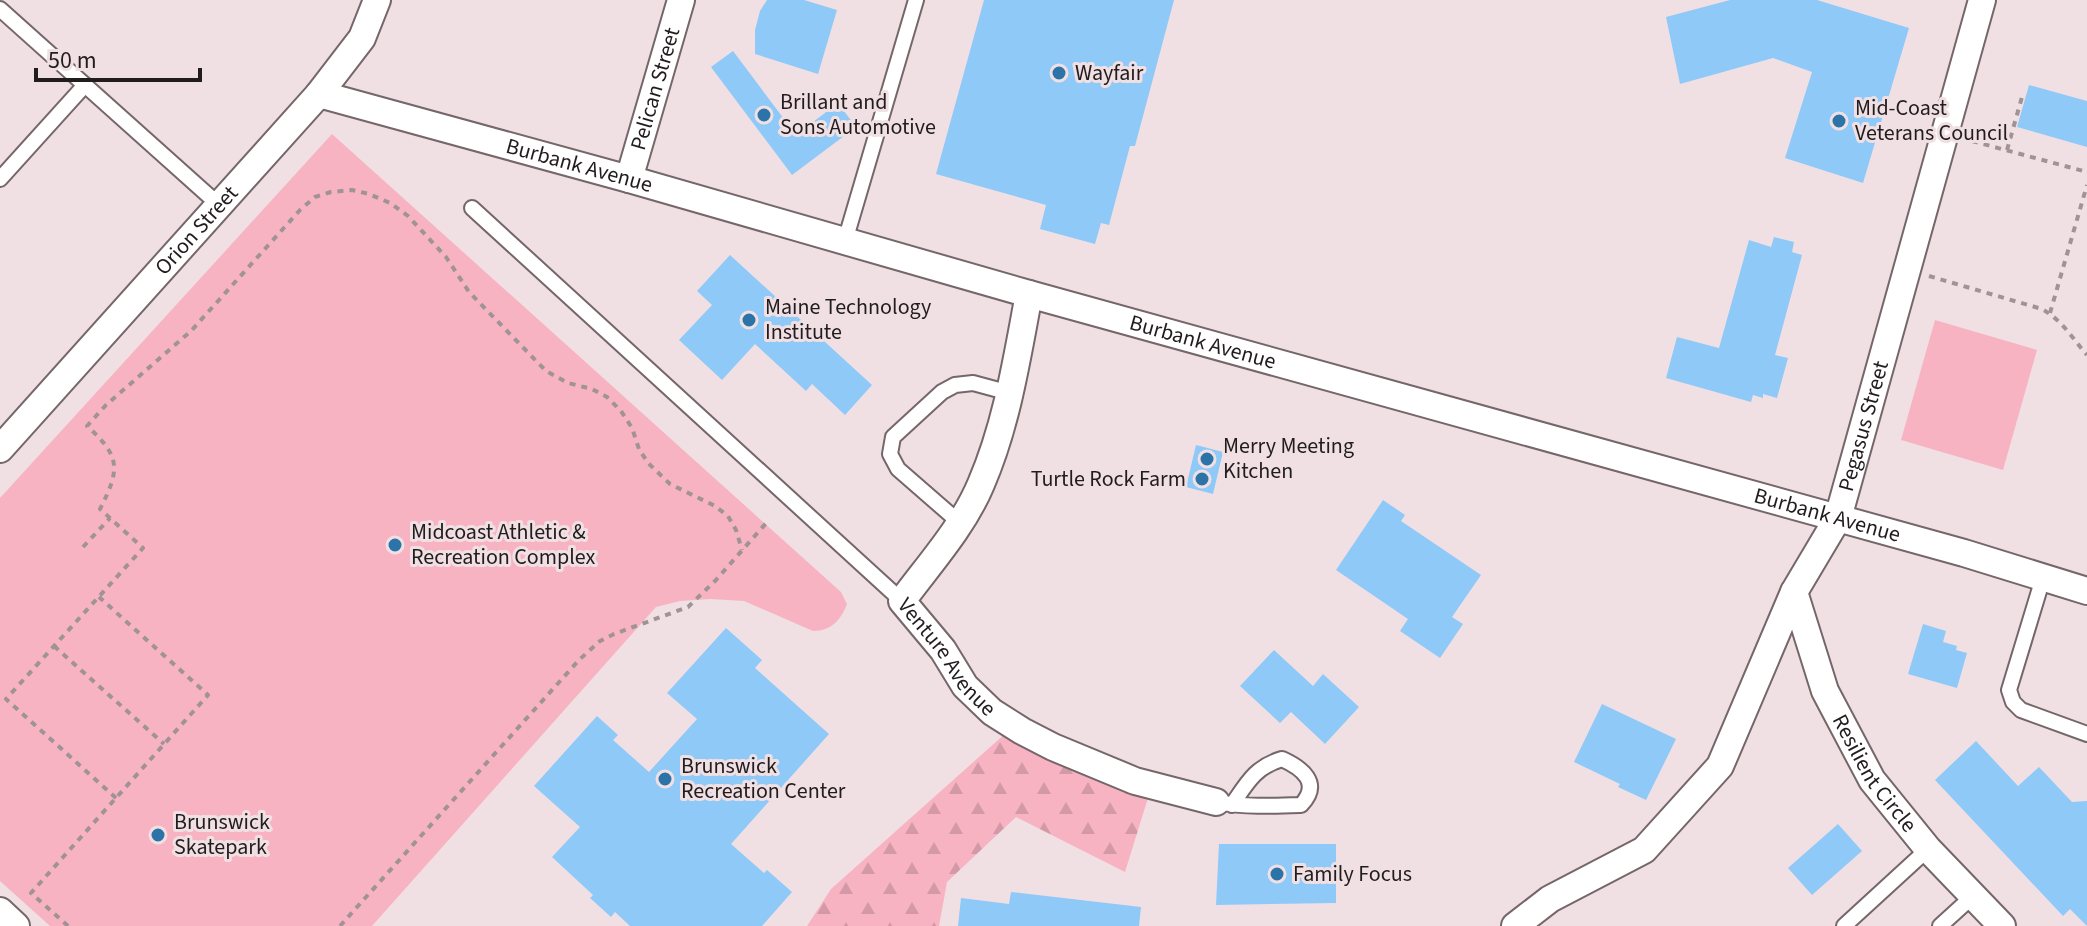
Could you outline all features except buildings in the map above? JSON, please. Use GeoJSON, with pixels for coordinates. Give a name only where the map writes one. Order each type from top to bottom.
{"type":"FeatureCollection","features":[{"type":"Feature","properties":{"kind":"street","name":"Orion Street"},"geometry":{"type":"LineString","coordinates":[[0,449],[319,94],[362,38],[377,0]]}},
{"type":"Feature","properties":{"kind":"street","name":"Pelican Street"},"geometry":{"type":"LineString","coordinates":[[629,179],[681,0]]}},
{"type":"Feature","properties":{"kind":"street","name":"Pegasus Street"},"geometry":{"type":"LineString","coordinates":[[1515,926],[1550,899],[1644,850],[1720,766],[1794,592],[1838,518],[1982,0]]}},
{"type":"Feature","properties":{"kind":"street","name":"Burbank Avenue"},"geometry":{"type":"LineString","coordinates":[[319,94],[1964,553],[2087,591]]}},
{"type":"Feature","properties":{"kind":"street","name":"Venture Avenue"},"geometry":{"type":"LineString","coordinates":[[1029,294],[1010,393],[981,485],[960,523],[902,601],[943,650],[965,686],[992,712],[1022,731],[1135,781],[1224,804]]}},
{"type":"Feature","properties":{"kind":"street","name":"Resilient Circle"},"geometry":{"type":"LineString","coordinates":[[1794,592],[1825,691],[1872,780],[1928,849],[2002,926]]}},
{"type":"Feature","properties":{"kind":"street"},"geometry":{"type":"LineString","coordinates":[[0,911],[16,926]]}},
{"type":"Feature","properties":{"kind":"lane"},"geometry":{"type":"LineString","coordinates":[[845,241],[916,0]]}},
{"type":"Feature","properties":{"kind":"lane"},"geometry":{"type":"LineString","coordinates":[[0,9],[219,205]]}},
{"type":"Feature","properties":{"kind":"lane"},"geometry":{"type":"LineString","coordinates":[[0,179],[85,85]]}},
{"type":"Feature","properties":{"kind":"lane"},"geometry":{"type":"LineString","coordinates":[[472,208],[902,601]]}},
{"type":"Feature","properties":{"kind":"lane"},"geometry":{"type":"LineString","coordinates":[[960,523],[898,469],[890,454],[893,437],[942,392],[955,385],[973,383],[1010,393]]}},
{"type":"Feature","properties":{"kind":"lane"},"geometry":{"type":"LineString","coordinates":[[2043,578],[2009,690],[2013,702],[2021,710],[2087,734]]}},
{"type":"Feature","properties":{"kind":"lane"},"geometry":{"type":"LineString","coordinates":[[1282,759],[1297,766],[1306,775],[1310,788],[1308,798],[1301,805],[1247,807],[1224,804],[1255,772],[1268,763],[1282,759]]}},
{"type":"Feature","properties":{"kind":"lane"},"geometry":{"type":"LineString","coordinates":[[1844,926],[1928,849]]}},
{"type":"Feature","properties":{"kind":"lane"},"geometry":{"type":"LineString","coordinates":[[1940,926],[1973,896]]}},
{"type":"Feature","properties":{"kind":"path"},"geometry":{"type":"LineString","coordinates":[[2007,150],[2022,97]]}},
{"type":"Feature","properties":{"kind":"path"},"geometry":{"type":"LineString","coordinates":[[1972,141],[2087,172]]}},
{"type":"Feature","properties":{"kind":"path"},"geometry":{"type":"LineString","coordinates":[[2050,314],[2087,185]]}},
{"type":"Feature","properties":{"kind":"path"},"geometry":{"type":"LineString","coordinates":[[116,798],[6,699],[143,548],[100,509],[107,495],[114,464],[112,453],[105,443],[87,426],[106,405],[191,331],[315,197],[352,190],[390,203],[408,216],[446,257],[469,292],[546,371],[568,383],[592,389],[607,397],[632,428],[648,463],[670,484],[715,506],[728,516],[742,550]]}},
{"type":"Feature","properties":{"kind":"path"},"geometry":{"type":"LineString","coordinates":[[1907,270],[2042,309],[2066,327],[2087,355]]}},
{"type":"Feature","properties":{"kind":"path"},"geometry":{"type":"LineString","coordinates":[[83,547],[110,518]]}},
{"type":"Feature","properties":{"kind":"path"},"geometry":{"type":"LineString","coordinates":[[340,926],[579,660],[600,641],[614,634],[688,607],[768,521]]}},
{"type":"Feature","properties":{"kind":"path"},"geometry":{"type":"LineString","coordinates":[[68,926],[31,893],[208,695],[98,597]]}},
{"type":"Feature","properties":{"kind":"path"},"geometry":{"type":"LineString","coordinates":[[54,646],[164,744]]}},
{"type":"Feature","properties":{"kind":"green space","name":"Midcoast Athletic & Recreation Complex"},"geometry":{"type":"Polygon","coordinates":[[[332,134],[841,592],[847,604],[834,624],[813,631],[744,601],[680,601],[656,607],[372,926],[50,926],[0,881],[0,498],[332,134]]]}},
{"type":"Feature","properties":{"kind":"green space"},"geometry":{"type":"Polygon","coordinates":[[[1935,320],[2037,350],[2003,470],[1901,440],[1935,320]]]}},
{"type":"Feature","properties":{"kind":"green space"},"geometry":{"type":"Polygon","coordinates":[[[1007,732],[1099,778],[1148,798],[1125,872],[1016,817],[947,882],[939,926],[807,926],[831,889],[1007,732]]]}},
{"type":"Feature","properties":{"kind":"place","name":"Wayfair"},"geometry":{"type":"Point","coordinates":[1059,73]}},
{"type":"Feature","properties":{"kind":"place","name":"Brillant and Sons Automotive"},"geometry":{"type":"Point","coordinates":[764,115]}},
{"type":"Feature","properties":{"kind":"place","name":"Mid-Coast Veterans Council"},"geometry":{"type":"Point","coordinates":[1839,121]}},
{"type":"Feature","properties":{"kind":"place","name":"Maine Technology Institute"},"geometry":{"type":"Point","coordinates":[749,320]}},
{"type":"Feature","properties":{"kind":"place","name":"Merry Meeting Kitchen"},"geometry":{"type":"Point","coordinates":[1207,459]}},
{"type":"Feature","properties":{"kind":"place","name":"Turtle Rock Farm"},"geometry":{"type":"Point","coordinates":[1202,479]}},
{"type":"Feature","properties":{"kind":"place","name":"Midcoast Athletic & Recreation Complex"},"geometry":{"type":"Point","coordinates":[395,545]}},
{"type":"Feature","properties":{"kind":"place","name":"Brunswick Recreation Center"},"geometry":{"type":"Point","coordinates":[665,779]}},
{"type":"Feature","properties":{"kind":"place","name":"Brunswick Skatepark"},"geometry":{"type":"Point","coordinates":[158,835]}},
{"type":"Feature","properties":{"kind":"place","name":"Family Focus"},"geometry":{"type":"Point","coordinates":[1277,874]}}]}
